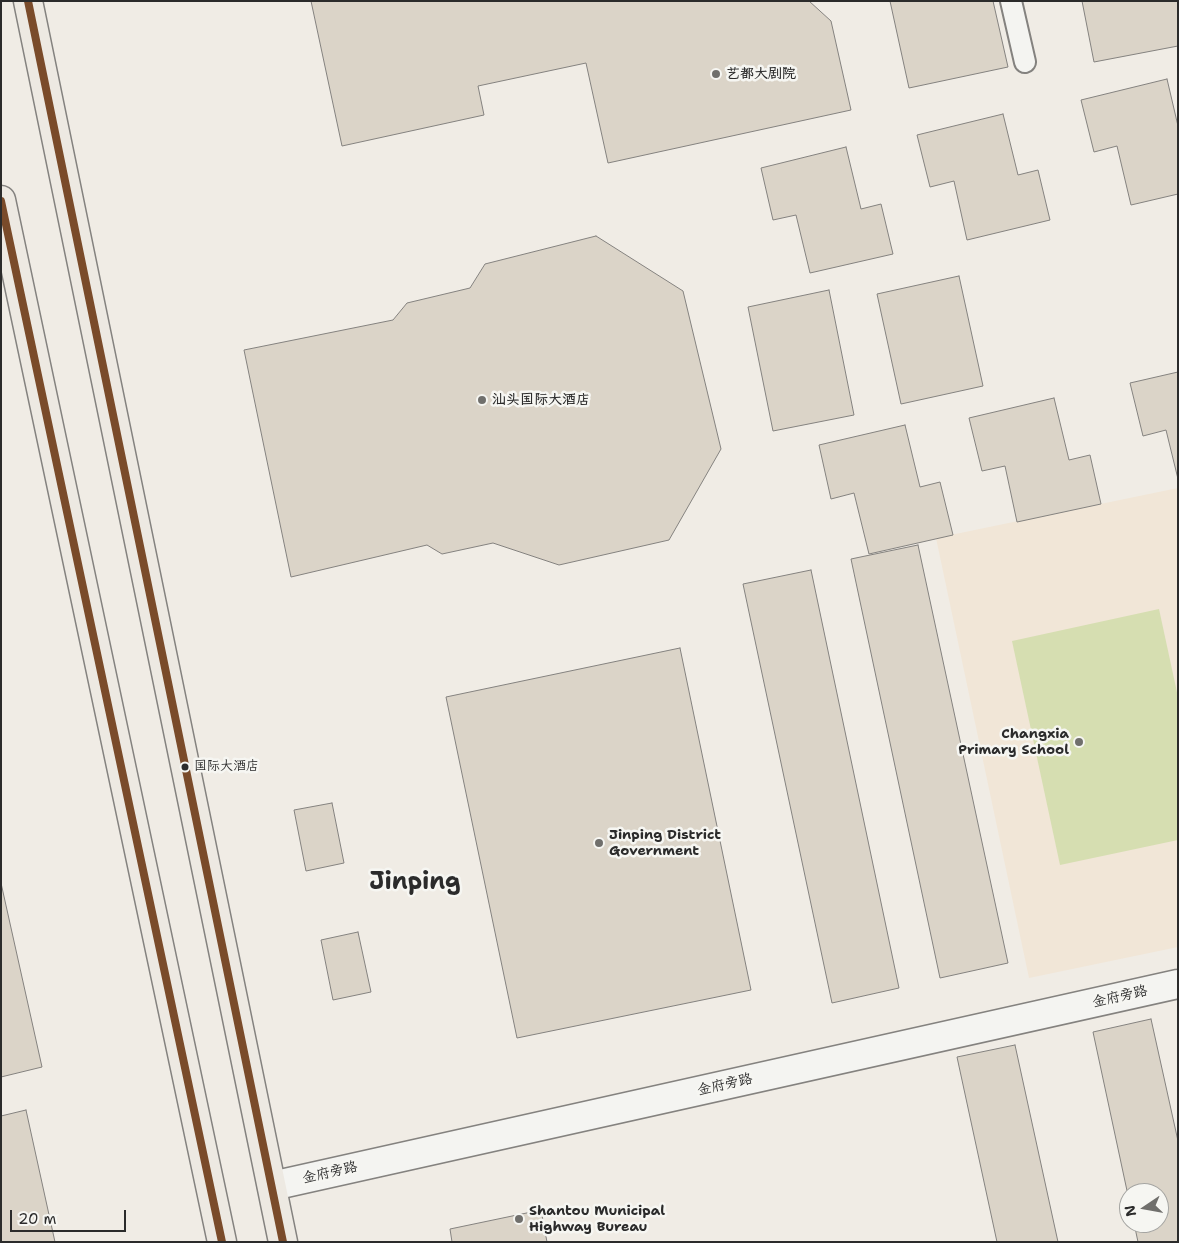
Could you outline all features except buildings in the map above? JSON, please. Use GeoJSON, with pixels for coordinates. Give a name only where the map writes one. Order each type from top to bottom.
{"type":"FeatureCollection","features":[{"type":"Feature","properties":{"kind":"main road"},"geometry":{"type":"LineString","coordinates":[[28,1],[283,1242]]}},
{"type":"Feature","properties":{"kind":"main road"},"geometry":{"type":"LineString","coordinates":[[1,200],[222,1242]]}},
{"type":"Feature","properties":{"kind":"street","name":"金府旁路"},"geometry":{"type":"LineString","coordinates":[[272,1186],[1178,984]]}},
{"type":"Feature","properties":{"kind":"lane"},"geometry":{"type":"LineString","coordinates":[[1011,1],[1025,62]]}},
{"type":"Feature","properties":{"kind":"shaded area","name":"Changxia Primary School"},"geometry":{"type":"Polygon","coordinates":[[[1178,488],[1178,947],[1029,978],[936,538],[1178,488]]]}},
{"type":"Feature","properties":{"kind":"green space"},"geometry":{"type":"Polygon","coordinates":[[[1159,609],[1178,697],[1178,840],[1060,865],[1012,641],[1159,609]]]}},
{"type":"Feature","properties":{"kind":"transit line"},"geometry":{"type":"LineString","coordinates":[[28,1],[283,1242]]}},
{"type":"Feature","properties":{"kind":"transit line"},"geometry":{"type":"LineString","coordinates":[[1,201],[222,1242]]}},
{"type":"Feature","properties":{"kind":"place","name":"艺都大剧院"},"geometry":{"type":"Point","coordinates":[716,74]}},
{"type":"Feature","properties":{"kind":"place","name":"汕头国际大酒店"},"geometry":{"type":"Point","coordinates":[482,400]}},
{"type":"Feature","properties":{"kind":"place","name":"Changxia Primary School"},"geometry":{"type":"Point","coordinates":[1079,742]}},
{"type":"Feature","properties":{"kind":"place","name":"国际大酒店"},"geometry":{"type":"Point","coordinates":[185,767]}},
{"type":"Feature","properties":{"kind":"place","name":"Jinping District Government"},"geometry":{"type":"Point","coordinates":[599,843]}},
{"type":"Feature","properties":{"kind":"place","name":"Shantou Municipal Highway Bureau"},"geometry":{"type":"Point","coordinates":[519,1219]}},
{"type":"Feature","properties":{"kind":"district","name":"Jinping"},"geometry":{"type":"Point","coordinates":[415,883]}}]}
